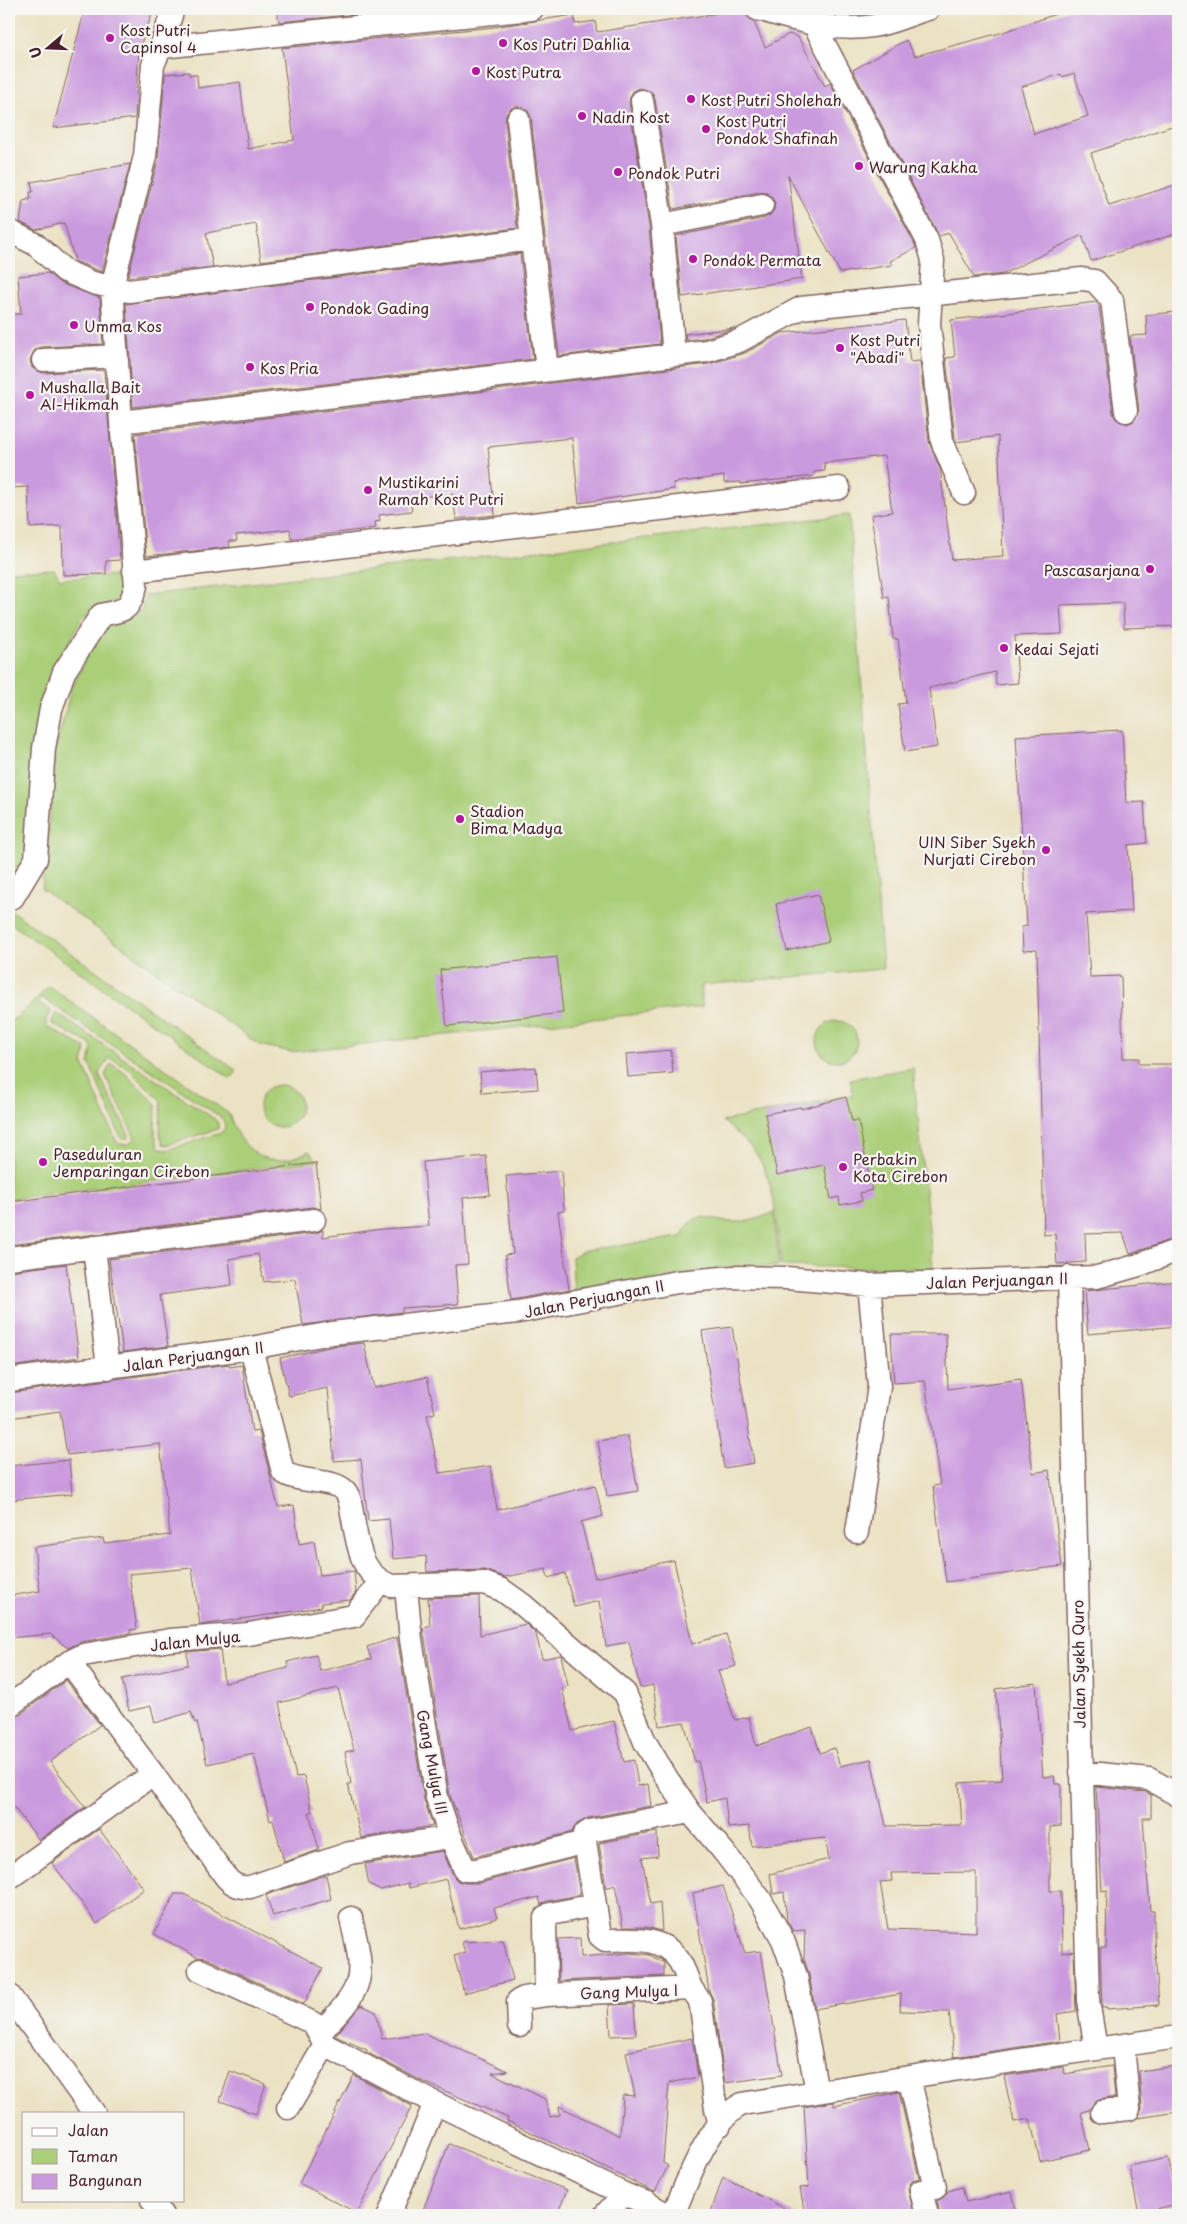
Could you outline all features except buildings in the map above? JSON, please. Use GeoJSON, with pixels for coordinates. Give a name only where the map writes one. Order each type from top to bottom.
{"type":"FeatureCollection","features":[{"type":"Feature","properties":{"kind":"street"},"geometry":{"type":"LineString","coordinates":[[13,897],[36,859],[44,748],[51,709],[64,672],[101,615],[124,610],[130,605],[136,586],[121,422],[112,287],[145,156],[153,65],[173,9]]}},
{"type":"Feature","properties":{"kind":"street"},"geometry":{"type":"LineString","coordinates":[[161,47],[400,16],[532,9]]}},
{"type":"Feature","properties":{"kind":"street"},"geometry":{"type":"LineString","coordinates":[[757,9],[811,17],[844,29],[874,26],[928,9]]}},
{"type":"Feature","properties":{"kind":"street"},"geometry":{"type":"LineString","coordinates":[[811,17],[927,240],[933,260],[929,324],[942,441],[964,493]]}},
{"type":"Feature","properties":{"kind":"street"},"geometry":{"type":"LineString","coordinates":[[642,100],[662,225],[674,355]]}},
{"type":"Feature","properties":{"kind":"street"},"geometry":{"type":"LineString","coordinates":[[518,119],[547,370]]}},
{"type":"Feature","properties":{"kind":"street"},"geometry":{"type":"LineString","coordinates":[[662,225],[762,206]]}},
{"type":"Feature","properties":{"kind":"street"},"geometry":{"type":"LineString","coordinates":[[9,231],[35,244],[65,272],[93,283],[129,291],[532,239]]}},
{"type":"Feature","properties":{"kind":"street"},"geometry":{"type":"LineString","coordinates":[[121,422],[707,351],[739,341],[811,307],[1082,279],[1095,281],[1112,300],[1126,411]]}},
{"type":"Feature","properties":{"kind":"street"},"geometry":{"type":"LineString","coordinates":[[43,360],[117,356]]}},
{"type":"Feature","properties":{"kind":"street"},"geometry":{"type":"LineString","coordinates":[[134,571],[839,488]]}},
{"type":"Feature","properties":{"kind":"street"},"geometry":{"type":"LineString","coordinates":[[9,1258],[314,1220]]}},
{"type":"Feature","properties":{"kind":"street"},"geometry":{"type":"LineString","coordinates":[[94,1247],[108,1368]]}},
{"type":"Feature","properties":{"kind":"street","name":"Jalan Perjuangan II"},"geometry":{"type":"LineString","coordinates":[[9,1380],[251,1348],[332,1334],[518,1312],[677,1282],[743,1277],[787,1278],[869,1286],[1097,1277],[1139,1265],[1178,1250]]}},
{"type":"Feature","properties":{"kind":"street","name":"Jalan Syekh Quro"},"geometry":{"type":"LineString","coordinates":[[1070,1277],[1088,2000],[1096,2049]]}},
{"type":"Feature","properties":{"kind":"street"},"geometry":{"type":"LineString","coordinates":[[857,1532],[879,1386],[869,1286]]}},
{"type":"Feature","properties":{"kind":"street"},"geometry":{"type":"LineString","coordinates":[[251,1348],[284,1472],[291,1478],[336,1486],[345,1491],[351,1504],[362,1556],[369,1572],[380,1582],[392,1586],[484,1583],[502,1590],[524,1605],[625,1693],[645,1742],[690,1812],[760,1899],[783,1940],[796,1976],[817,2092]]}},
{"type":"Feature","properties":{"kind":"street","name":"Jalan Mulya"},"geometry":{"type":"LineString","coordinates":[[9,1706],[69,1662],[83,1655],[170,1640],[249,1634],[354,1616],[380,1582]]}},
{"type":"Feature","properties":{"kind":"street","name":"Gang Mulya III"},"geometry":{"type":"LineString","coordinates":[[406,1587],[411,1640],[437,1798],[450,1837],[465,1870],[477,1870],[585,1842]]}},
{"type":"Feature","properties":{"kind":"street"},"geometry":{"type":"LineString","coordinates":[[69,1662],[153,1774],[230,1883],[242,1888],[250,1887],[350,1853],[450,1837]]}},
{"type":"Feature","properties":{"kind":"street"},"geometry":{"type":"LineString","coordinates":[[1081,1772],[1148,1779],[1178,1795]]}},
{"type":"Feature","properties":{"kind":"street"},"geometry":{"type":"LineString","coordinates":[[9,1878],[153,1774]]}},
{"type":"Feature","properties":{"kind":"street"},"geometry":{"type":"LineString","coordinates":[[690,1812],[590,1831],[584,1835],[600,1936],[605,1940],[650,1940],[664,1945],[679,1960],[691,1988]]}},
{"type":"Feature","properties":{"kind":"street"},"geometry":{"type":"LineString","coordinates":[[546,1995],[545,1918],[550,1914],[595,1905]]}},
{"type":"Feature","properties":{"kind":"street"},"geometry":{"type":"LineString","coordinates":[[288,2108],[322,2039],[358,1983],[358,1956],[351,1918]]}},
{"type":"Feature","properties":{"kind":"street"},"geometry":{"type":"LineString","coordinates":[[200,1970],[313,2023],[322,2039],[435,2103],[624,2194],[647,2203],[668,2215]]}},
{"type":"Feature","properties":{"kind":"street","name":"Gang Mulya I"},"geometry":{"type":"LineString","coordinates":[[519,2026],[518,2002],[524,1998],[546,1995],[691,1988],[700,2001],[720,2125]]}},
{"type":"Feature","properties":{"kind":"street"},"geometry":{"type":"LineString","coordinates":[[9,1995],[93,2112]]}},
{"type":"Feature","properties":{"kind":"street"},"geometry":{"type":"LineString","coordinates":[[673,2215],[699,2153],[732,2111],[742,2104],[1178,2037]]}},
{"type":"Feature","properties":{"kind":"street"},"geometry":{"type":"LineString","coordinates":[[1102,2112],[1129,2109],[1123,2046]]}},
{"type":"Feature","properties":{"kind":"street"},"geometry":{"type":"LineString","coordinates":[[909,2077],[935,2188],[921,2191],[927,2215]]}},
{"type":"Feature","properties":{"kind":"street"},"geometry":{"type":"LineString","coordinates":[[389,2215],[435,2103]]}},
{"type":"Feature","properties":{"kind":"street"},"geometry":{"type":"LineString","coordinates":[[605,2215],[624,2194]]}},
{"type":"Feature","properties":{"kind":"street"},"geometry":{"type":"LineString","coordinates":[[153,2202],[162,2215]]}},
{"type":"Feature","properties":{"kind":"green space","name":"Stadion Bima Madya"},"geometry":{"type":"Polygon","coordinates":[[[849,515],[883,969],[702,985],[702,1007],[291,1052],[259,1045],[42,889],[56,748],[71,690],[92,646],[107,624],[135,616],[142,610],[146,595],[849,515]]]}},
{"type":"Feature","properties":{"kind":"green space"},"geometry":{"type":"Polygon","coordinates":[[[54,569],[60,579],[120,575],[121,599],[92,609],[82,618],[52,676],[27,856],[17,871],[9,875],[9,571],[54,569]]]}},
{"type":"Feature","properties":{"kind":"green space"},"geometry":{"type":"Polygon","coordinates":[[[9,909],[237,1071],[231,1079],[9,922],[9,909]]]}},
{"type":"Feature","properties":{"kind":"green space"},"geometry":{"type":"Polygon","coordinates":[[[49,986],[229,1114],[241,1139],[259,1155],[281,1160],[309,1151],[318,1161],[9,1199],[9,1022],[21,1014],[49,986]],[[41,997],[38,1002],[51,1011],[46,1019],[46,1025],[86,1048],[83,1064],[117,1143],[127,1145],[135,1138],[105,1075],[111,1064],[125,1073],[156,1104],[155,1134],[159,1148],[167,1150],[221,1133],[225,1128],[224,1121],[41,997]]]}},
{"type":"Feature","properties":{"kind":"green space"},"geometry":{"type":"Polygon","coordinates":[[[56,1013],[216,1120],[218,1129],[166,1145],[163,1144],[160,1134],[161,1101],[129,1069],[110,1058],[99,1075],[129,1135],[128,1138],[121,1138],[89,1063],[92,1049],[90,1044],[52,1024],[56,1013]]]}},
{"type":"Feature","properties":{"kind":"green space"},"geometry":{"type":"Polygon","coordinates":[[[841,1021],[848,1024],[854,1030],[857,1041],[856,1049],[848,1058],[841,1061],[833,1061],[826,1058],[818,1049],[817,1037],[820,1030],[829,1022],[841,1021]]]}},
{"type":"Feature","properties":{"kind":"green space","name":"Perbakin Kota Cirebon"},"geometry":{"type":"Polygon","coordinates":[[[913,1068],[933,1269],[781,1266],[773,1198],[766,1172],[753,1149],[723,1121],[853,1095],[850,1079],[913,1068]]]}},
{"type":"Feature","properties":{"kind":"green space"},"geometry":{"type":"Polygon","coordinates":[[[280,1085],[295,1091],[301,1106],[295,1121],[280,1127],[265,1121],[259,1106],[265,1091],[280,1085]]]}},
{"type":"Feature","properties":{"kind":"green space"},"geometry":{"type":"Polygon","coordinates":[[[774,1212],[779,1266],[717,1268],[574,1294],[572,1257],[585,1250],[681,1237],[692,1221],[698,1218],[743,1222],[774,1212]]]}},
{"type":"Feature","properties":{"kind":"place","name":"Kost Putri Capinsol 4"},"geometry":{"type":"Point","coordinates":[110,38]}},
{"type":"Feature","properties":{"kind":"place","name":"Kos Putri Dahlia"},"geometry":{"type":"Point","coordinates":[503,43]}},
{"type":"Feature","properties":{"kind":"place","name":"Kost Putra"},"geometry":{"type":"Point","coordinates":[476,71]}},
{"type":"Feature","properties":{"kind":"place","name":"Kost Putri Sholehah"},"geometry":{"type":"Point","coordinates":[691,99]}},
{"type":"Feature","properties":{"kind":"place","name":"Nadin Kost"},"geometry":{"type":"Point","coordinates":[582,116]}},
{"type":"Feature","properties":{"kind":"place","name":"Kost Putri Pondok Shafinah"},"geometry":{"type":"Point","coordinates":[706,129]}},
{"type":"Feature","properties":{"kind":"place","name":"Warung Kakha"},"geometry":{"type":"Point","coordinates":[859,166]}},
{"type":"Feature","properties":{"kind":"place","name":"Pondok Putri"},"geometry":{"type":"Point","coordinates":[618,172]}},
{"type":"Feature","properties":{"kind":"place","name":"Pondok Permata"},"geometry":{"type":"Point","coordinates":[693,259]}},
{"type":"Feature","properties":{"kind":"place","name":"Pondok Gading"},"geometry":{"type":"Point","coordinates":[310,307]}},
{"type":"Feature","properties":{"kind":"place","name":"Umma Kos"},"geometry":{"type":"Point","coordinates":[74,325]}},
{"type":"Feature","properties":{"kind":"place","name":"Kost Putri \"Abadi\""},"geometry":{"type":"Point","coordinates":[840,348]}},
{"type":"Feature","properties":{"kind":"place","name":"Kos Pria"},"geometry":{"type":"Point","coordinates":[250,367]}},
{"type":"Feature","properties":{"kind":"place","name":"Mushalla Bait Al-Hikmah"},"geometry":{"type":"Point","coordinates":[30,395]}},
{"type":"Feature","properties":{"kind":"place","name":"Mustikarini Rumah Kost Putri"},"geometry":{"type":"Point","coordinates":[368,490]}},
{"type":"Feature","properties":{"kind":"place","name":"Pascasarjana"},"geometry":{"type":"Point","coordinates":[1150,569]}},
{"type":"Feature","properties":{"kind":"place","name":"Kedai Sejati"},"geometry":{"type":"Point","coordinates":[1004,648]}},
{"type":"Feature","properties":{"kind":"place","name":"Stadion Bima Madya"},"geometry":{"type":"Point","coordinates":[460,819]}},
{"type":"Feature","properties":{"kind":"place","name":"UIN Siber Syekh Nurjati Cirebon"},"geometry":{"type":"Point","coordinates":[1046,850]}},
{"type":"Feature","properties":{"kind":"place","name":"Paseduluran Jemparingan Cirebon"},"geometry":{"type":"Point","coordinates":[43,1162]}},
{"type":"Feature","properties":{"kind":"place","name":"Perbakin Kota Cirebon"},"geometry":{"type":"Point","coordinates":[843,1167]}}]}
